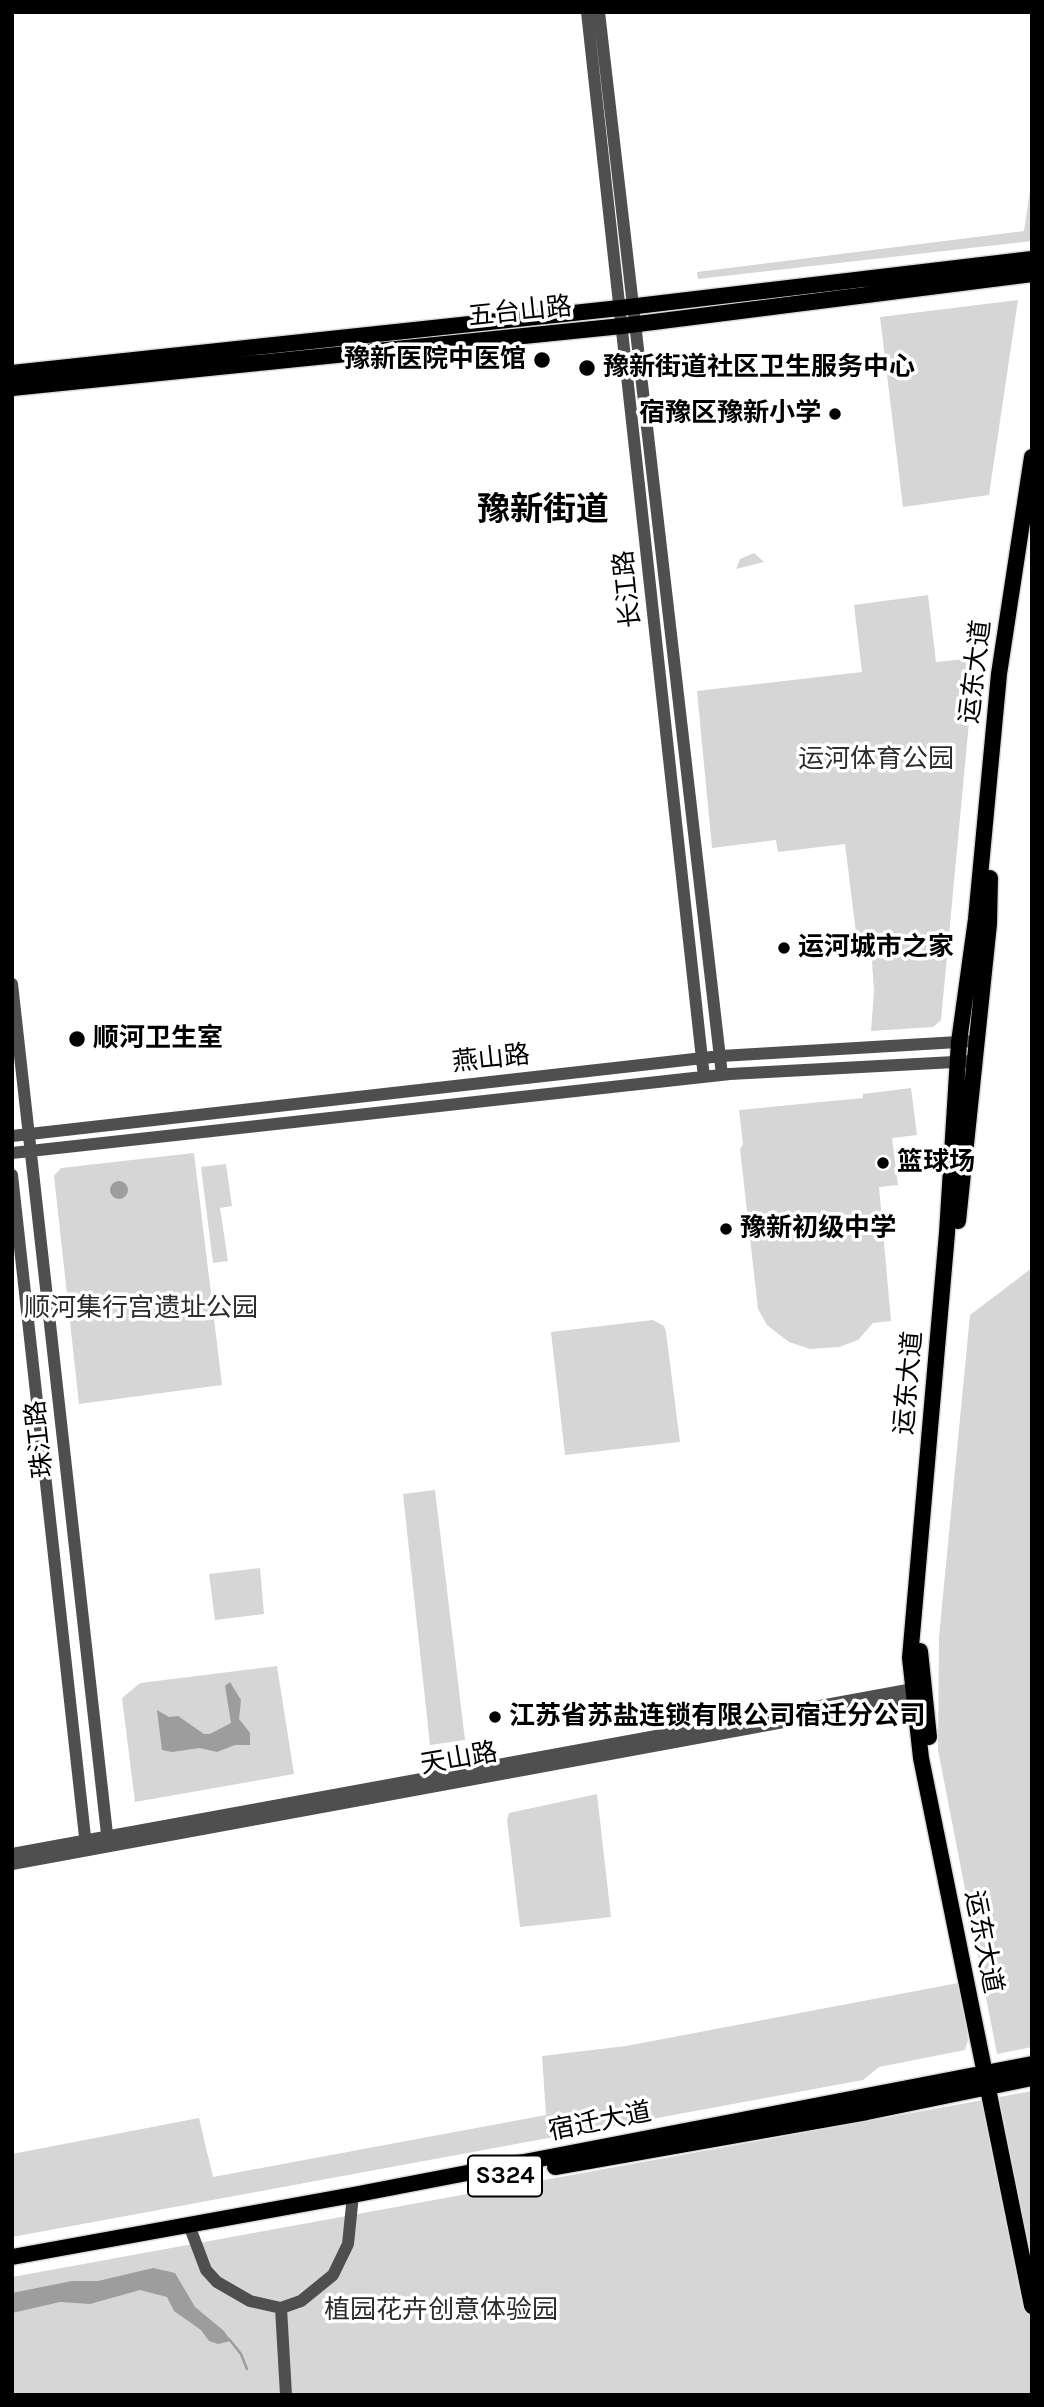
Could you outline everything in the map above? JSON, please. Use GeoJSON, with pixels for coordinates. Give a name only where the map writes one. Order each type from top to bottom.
{"type":"FeatureCollection","features":[{"type":"Feature","properties":{"kind":"main road","name":"五台山路"},"geometry":{"type":"LineString","coordinates":[[12,373],[626,307],[1032,259]]}},
{"type":"Feature","properties":{"kind":"main road","name":"五台山路"},"geometry":{"type":"LineString","coordinates":[[12,388],[628,325],[1032,274]]}},
{"type":"Feature","properties":{"kind":"main road","name":"运东大道"},"geometry":{"type":"LineString","coordinates":[[1032,457],[999,674],[976,919],[920,1655],[930,1756],[1032,2306]]}},
{"type":"Feature","properties":{"kind":"main road","name":"运东大道"},"geometry":{"type":"LineString","coordinates":[[967,1042],[989,924],[990,872],[1006,700],[1032,528]]}},
{"type":"Feature","properties":{"kind":"main road","name":"运东大道"},"geometry":{"type":"LineString","coordinates":[[966,1061],[910,1645],[921,1758],[1032,2258]]}},
{"type":"Feature","properties":{"kind":"main road","name":"宿迁大道"},"geometry":{"type":"LineString","coordinates":[[12,2257],[354,2200],[991,2079],[1032,2064]]}},
{"type":"Feature","properties":{"kind":"main road","name":"宿迁大道"},"geometry":{"type":"LineString","coordinates":[[991,2079],[1032,2078]]}},
{"type":"Feature","properties":{"kind":"main road","name":"宿迁大道"},"geometry":{"type":"LineString","coordinates":[[12,2266],[190,2229]]}},
{"type":"Feature","properties":{"kind":"street","name":"长江路"},"geometry":{"type":"LineString","coordinates":[[587,12],[626,307]]}},
{"type":"Feature","properties":{"kind":"street","name":"长江路"},"geometry":{"type":"LineString","coordinates":[[599,12],[704,1077]]}},
{"type":"Feature","properties":{"kind":"street","name":"长江路"},"geometry":{"type":"LineString","coordinates":[[628,325],[722,1075]]}},
{"type":"Feature","properties":{"kind":"street","name":"珠江路"},"geometry":{"type":"LineString","coordinates":[[12,984],[108,1842]]}},
{"type":"Feature","properties":{"kind":"street","name":"燕山路"},"geometry":{"type":"LineString","coordinates":[[12,1136],[721,1056],[967,1042]]}},
{"type":"Feature","properties":{"kind":"street","name":"燕山路"},"geometry":{"type":"LineString","coordinates":[[12,1153],[722,1075],[966,1061]]}},
{"type":"Feature","properties":{"kind":"street","name":"珠江路"},"geometry":{"type":"LineString","coordinates":[[12,1175],[86,1846]]}},
{"type":"Feature","properties":{"kind":"street","name":"天山路"},"geometry":{"type":"LineString","coordinates":[[12,1864],[86,1846],[913,1694]]}},
{"type":"Feature","properties":{"kind":"street","name":"天山路"},"geometry":{"type":"LineString","coordinates":[[12,1854],[86,1846]]}},
{"type":"Feature","properties":{"kind":"street"},"geometry":{"type":"LineString","coordinates":[[190,2229],[205,2270],[217,2282],[250,2301],[281,2308],[300,2301],[333,2274],[344,2257],[354,2200]]}},
{"type":"Feature","properties":{"kind":"street"},"geometry":{"type":"LineString","coordinates":[[281,2308],[286,2395]]}},
{"type":"Feature","properties":{"kind":"green space"},"geometry":{"type":"Polygon","coordinates":[[[1032,177],[1032,241],[698,279],[697,272],[1024,231],[1032,177]]]}},
{"type":"Feature","properties":{"kind":"green space"},"geometry":{"type":"Polygon","coordinates":[[[1018,300],[989,495],[903,507],[880,317],[1018,300]]]}},
{"type":"Feature","properties":{"kind":"green space"},"geometry":{"type":"Polygon","coordinates":[[[754,553],[764,562],[736,569],[740,559],[754,553]]]}},
{"type":"Feature","properties":{"kind":"green space","name":"运河体育公园"},"geometry":{"type":"Polygon","coordinates":[[[928,595],[936,662],[975,658],[941,1020],[933,1027],[871,1031],[874,991],[871,947],[858,949],[845,844],[778,852],[776,840],[712,848],[697,691],[862,672],[854,605],[928,595]]]}},
{"type":"Feature","properties":{"kind":"green space"},"geometry":{"type":"Polygon","coordinates":[[[911,1088],[917,1135],[892,1138],[898,1185],[879,1187],[891,1321],[873,1323],[858,1340],[839,1347],[810,1349],[789,1342],[767,1325],[758,1309],[740,1149],[743,1144],[739,1110],[863,1098],[863,1094],[911,1088]]]}},
{"type":"Feature","properties":{"kind":"green space","name":"顺河集行宫遗址公园"},"geometry":{"type":"Polygon","coordinates":[[[194,1153],[222,1385],[79,1404],[54,1176],[61,1168],[194,1153]]]}},
{"type":"Feature","properties":{"kind":"green space"},"geometry":{"type":"Polygon","coordinates":[[[226,1164],[232,1206],[220,1208],[228,1261],[213,1263],[201,1167],[226,1164]]]}},
{"type":"Feature","properties":{"kind":"green space"},"geometry":{"type":"Polygon","coordinates":[[[1032,1268],[1032,2047],[997,2054],[938,1750],[939,1637],[970,1315],[1032,1268]]]}},
{"type":"Feature","properties":{"kind":"green space"},"geometry":{"type":"Polygon","coordinates":[[[653,1320],[664,1326],[666,1332],[680,1442],[565,1455],[551,1332],[653,1320]]]}},
{"type":"Feature","properties":{"kind":"green space"},"geometry":{"type":"Polygon","coordinates":[[[435,1490],[465,1740],[430,1745],[403,1494],[435,1490]]]}},
{"type":"Feature","properties":{"kind":"green space"},"geometry":{"type":"Polygon","coordinates":[[[260,1568],[264,1614],[215,1620],[209,1574],[260,1568]]]}},
{"type":"Feature","properties":{"kind":"green space"},"geometry":{"type":"Polygon","coordinates":[[[277,1666],[294,1774],[135,1802],[122,1698],[140,1683],[277,1666]]]}},
{"type":"Feature","properties":{"kind":"green space"},"geometry":{"type":"Polygon","coordinates":[[[597,1794],[611,1917],[520,1927],[507,1820],[509,1813],[597,1794]]]}},
{"type":"Feature","properties":{"kind":"green space"},"geometry":{"type":"Polygon","coordinates":[[[958,1983],[968,2040],[965,2050],[879,2067],[863,2080],[12,2237],[12,2154],[199,2118],[213,2177],[546,2115],[542,2056],[626,2046],[958,1983]]]}},
{"type":"Feature","properties":{"kind":"green space","name":"植园花卉创意体验园"},"geometry":{"type":"Polygon","coordinates":[[[1032,2091],[1032,2395],[12,2395],[12,2277],[1032,2091]]]}},
{"type":"Feature","properties":{"kind":"shaded area"},"geometry":{"type":"Polygon","coordinates":[[[119,1181],[125,1184],[128,1190],[125,1196],[119,1199],[113,1196],[110,1190],[113,1184],[119,1181]]]}},
{"type":"Feature","properties":{"kind":"shaded area"},"geometry":{"type":"Polygon","coordinates":[[[230,1682],[241,1700],[239,1719],[250,1733],[250,1745],[235,1745],[217,1752],[200,1748],[172,1752],[162,1750],[157,1710],[169,1717],[178,1716],[204,1734],[210,1734],[231,1723],[225,1686],[230,1682]]]}},
{"type":"Feature","properties":{"kind":"shaded area"},"geometry":{"type":"Polygon","coordinates":[[[153,2268],[175,2273],[195,2307],[224,2331],[231,2341],[218,2344],[209,2341],[201,2330],[174,2311],[167,2297],[140,2290],[90,2304],[60,2302],[12,2313],[12,2293],[72,2281],[98,2281],[153,2268]]]}},
{"type":"Feature","properties":{"kind":"waterway"},"geometry":{"type":"LineString","coordinates":[[229,2339],[241,2354],[247,2369]]}},
{"type":"Feature","properties":{"kind":"place","name":"豫新医院中医馆"},"geometry":{"type":"Point","coordinates":[542,360]}},
{"type":"Feature","properties":{"kind":"place","name":"豫新街道社区卫生服务中心"},"geometry":{"type":"Point","coordinates":[587,368]}},
{"type":"Feature","properties":{"kind":"place","name":"宿豫区豫新小学"},"geometry":{"type":"Point","coordinates":[835,414]}},
{"type":"Feature","properties":{"kind":"place","name":"运河城市之家"},"geometry":{"type":"Point","coordinates":[784,948]}},
{"type":"Feature","properties":{"kind":"place","name":"顺河卫生室"},"geometry":{"type":"Point","coordinates":[77,1039]}},
{"type":"Feature","properties":{"kind":"place","name":"篮球场"},"geometry":{"type":"Point","coordinates":[883,1163]}},
{"type":"Feature","properties":{"kind":"place","name":"豫新初级中学"},"geometry":{"type":"Point","coordinates":[726,1229]}},
{"type":"Feature","properties":{"kind":"place","name":"江苏省苏盐连锁有限公司宿迁分公司"},"geometry":{"type":"Point","coordinates":[495,1717]}},
{"type":"Feature","properties":{"kind":"district","name":"豫新街道"},"geometry":{"type":"Point","coordinates":[543,511]}}]}
